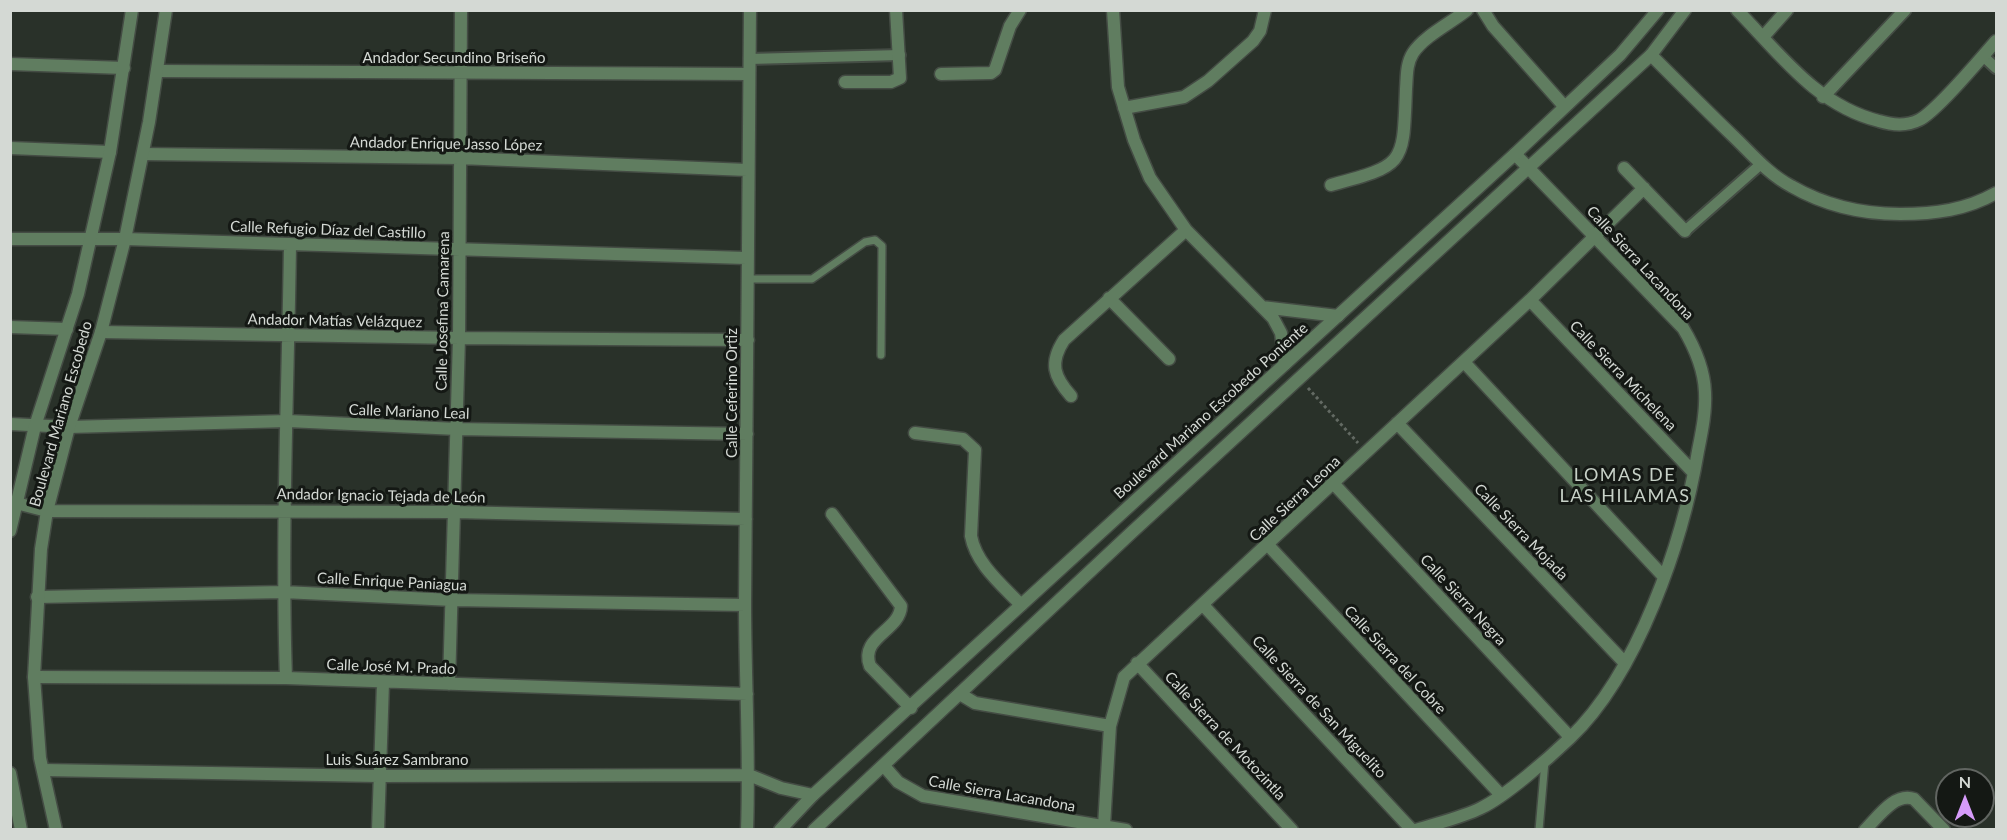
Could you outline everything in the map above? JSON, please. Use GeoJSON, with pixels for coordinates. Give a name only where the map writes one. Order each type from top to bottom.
{"type":"FeatureCollection","features":[{"type":"Feature","properties":{"kind":"street","name":"Boulevard Mariano Escobedo"},"geometry":{"type":"LineString","coordinates":[[10,531],[13,502],[67,329],[90,240],[110,152],[132,10]]}},
{"type":"Feature","properties":{"kind":"street","name":"Boulevard Mariano Escobedo"},"geometry":{"type":"LineString","coordinates":[[56,830],[40,758],[34,677],[37,597],[47,511],[69,427],[101,332],[125,239],[159,71],[166,10]]}},
{"type":"Feature","properties":{"kind":"street","name":"Calle Josefina Camarena"},"geometry":{"type":"LineString","coordinates":[[449,684],[459,338],[461,10]]}},
{"type":"Feature","properties":{"kind":"street","name":"Calle Ceferino Ortiz"},"geometry":{"type":"LineString","coordinates":[[747,830],[749,775],[745,605],[748,340],[746,258],[750,10]]}},
{"type":"Feature","properties":{"kind":"street"},"geometry":{"type":"LineString","coordinates":[[845,82],[897,81],[901,74],[896,10]]}},
{"type":"Feature","properties":{"kind":"street"},"geometry":{"type":"LineString","coordinates":[[941,74],[991,73],[995,70],[1010,26],[1020,10]]}},
{"type":"Feature","properties":{"kind":"street"},"geometry":{"type":"LineString","coordinates":[[1113,10],[1116,69],[1124,108],[1150,178],[1186,230],[1262,306],[1281,333],[1285,364]]}},
{"type":"Feature","properties":{"kind":"street"},"geometry":{"type":"LineString","coordinates":[[1124,108],[1171,102],[1196,90],[1253,40],[1260,31],[1265,10]]}},
{"type":"Feature","properties":{"kind":"street"},"geometry":{"type":"LineString","coordinates":[[1331,185],[1383,170],[1392,163],[1404,141],[1407,75],[1412,54],[1467,10]]}},
{"type":"Feature","properties":{"kind":"street"},"geometry":{"type":"LineString","coordinates":[[1483,10],[1493,26],[1564,106]]}},
{"type":"Feature","properties":{"kind":"street","name":"Boulevard Mariano Escobedo Poniente"},"geometry":{"type":"LineString","coordinates":[[780,830],[813,795],[911,708],[1515,154],[1620,55],[1658,10]]}},
{"type":"Feature","properties":{"kind":"street"},"geometry":{"type":"LineString","coordinates":[[814,830],[1131,533],[1651,55],[1667,38],[1685,10]]}},
{"type":"Feature","properties":{"kind":"street"},"geometry":{"type":"LineString","coordinates":[[1737,10],[1823,98],[1866,118],[1887,123],[1911,123],[1924,117],[1996,41]]}},
{"type":"Feature","properties":{"kind":"street"},"geometry":{"type":"LineString","coordinates":[[1763,37],[1787,10]]}},
{"type":"Feature","properties":{"kind":"street"},"geometry":{"type":"LineString","coordinates":[[1823,98],[1905,10]]}},
{"type":"Feature","properties":{"kind":"street"},"geometry":{"type":"LineString","coordinates":[[749,59],[900,55]]}},
{"type":"Feature","properties":{"kind":"street"},"geometry":{"type":"LineString","coordinates":[[1651,55],[1761,164],[1805,194],[1860,211],[1911,214],[1974,206],[1996,193]]}},
{"type":"Feature","properties":{"kind":"street"},"geometry":{"type":"LineString","coordinates":[[1983,56],[1996,68]]}},
{"type":"Feature","properties":{"kind":"street"},"geometry":{"type":"LineString","coordinates":[[10,64],[124,68]]}},
{"type":"Feature","properties":{"kind":"street","name":"Andador Secundino Briseño"},"geometry":{"type":"LineString","coordinates":[[159,71],[749,74]]}},
{"type":"Feature","properties":{"kind":"street"},"geometry":{"type":"LineString","coordinates":[[10,148],[110,152]]}},
{"type":"Feature","properties":{"kind":"street","name":"Andador Enrique Jasso López"},"geometry":{"type":"LineString","coordinates":[[143,154],[460,158],[747,170]]}},
{"type":"Feature","properties":{"kind":"street","name":"Calle Sierra Lacandona"},"geometry":{"type":"LineString","coordinates":[[1414,830],[1444,825],[1482,808],[1570,737],[1596,707],[1624,662],[1664,577],[1686,515],[1705,404],[1703,375],[1699,360],[1683,328],[1515,154]]}},
{"type":"Feature","properties":{"kind":"street"},"geometry":{"type":"LineString","coordinates":[[1624,168],[1685,231],[1761,164]]}},
{"type":"Feature","properties":{"kind":"street","name":"Calle Sierra Leona"},"geometry":{"type":"LineString","coordinates":[[1104,826],[1110,726],[1120,684],[1137,663],[1367,453],[1596,237],[1644,188]]}},
{"type":"Feature","properties":{"kind":"street"},"geometry":{"type":"LineString","coordinates":[[1071,396],[1056,376],[1054,368],[1058,350],[1064,340],[1186,230]]}},
{"type":"Feature","properties":{"kind":"street"},"geometry":{"type":"LineString","coordinates":[[10,239],[90,240]]}},
{"type":"Feature","properties":{"kind":"street","name":"Calle Refugio Díaz del Castillo"},"geometry":{"type":"LineString","coordinates":[[90,240],[125,239],[746,258]]}},
{"type":"Feature","properties":{"kind":"street"},"geometry":{"type":"LineString","coordinates":[[286,678],[283,510],[288,421],[290,245]]}},
{"type":"Feature","properties":{"kind":"street"},"geometry":{"type":"LineString","coordinates":[[1109,298],[1169,359]]}},
{"type":"Feature","properties":{"kind":"street","name":"Calle Sierra Michelena"},"geometry":{"type":"LineString","coordinates":[[1530,300],[1694,473]]}},
{"type":"Feature","properties":{"kind":"street"},"geometry":{"type":"LineString","coordinates":[[1262,306],[1338,316]]}},
{"type":"Feature","properties":{"kind":"street"},"geometry":{"type":"LineString","coordinates":[[10,327],[67,329]]}},
{"type":"Feature","properties":{"kind":"street","name":"Andador Matías Velázquez"},"geometry":{"type":"LineString","coordinates":[[101,332],[748,340]]}},
{"type":"Feature","properties":{"kind":"street"},"geometry":{"type":"LineString","coordinates":[[1464,362],[1664,577]]}},
{"type":"Feature","properties":{"kind":"street","name":"Calle Mariano Leal"},"geometry":{"type":"LineString","coordinates":[[35,426],[288,421],[457,429],[747,434]]}},
{"type":"Feature","properties":{"kind":"street","name":"Calle Sierra Mojada"},"geometry":{"type":"LineString","coordinates":[[1397,423],[1624,662]]}},
{"type":"Feature","properties":{"kind":"street"},"geometry":{"type":"LineString","coordinates":[[10,424],[35,426]]}},
{"type":"Feature","properties":{"kind":"street"},"geometry":{"type":"LineString","coordinates":[[915,433],[963,439],[975,450],[973,547],[980,560],[1021,605]]}},
{"type":"Feature","properties":{"kind":"street","name":"Calle Sierra Negra"},"geometry":{"type":"LineString","coordinates":[[1333,483],[1570,737]]}},
{"type":"Feature","properties":{"kind":"street","name":"Andador Ignacio Tejada de León"},"geometry":{"type":"LineString","coordinates":[[13,502],[47,511],[283,510],[746,519]]}},
{"type":"Feature","properties":{"kind":"street"},"geometry":{"type":"LineString","coordinates":[[832,514],[901,606],[897,619],[871,644],[867,658],[870,666],[911,708]]}},
{"type":"Feature","properties":{"kind":"street"},"geometry":{"type":"LineString","coordinates":[[1116,518],[1131,533]]}},
{"type":"Feature","properties":{"kind":"street","name":"Calle Sierra del Cobre"},"geometry":{"type":"LineString","coordinates":[[1268,545],[1500,794]]}},
{"type":"Feature","properties":{"kind":"street","name":"Calle Enrique Paniagua"},"geometry":{"type":"LineString","coordinates":[[37,597],[283,592],[453,600],[745,605]]}},
{"type":"Feature","properties":{"kind":"street","name":"Calle Sierra de San Miguelito"},"geometry":{"type":"LineString","coordinates":[[1203,605],[1414,830]]}},
{"type":"Feature","properties":{"kind":"street","name":"Calle Sierra de Motozintla"},"geometry":{"type":"LineString","coordinates":[[1137,663],[1292,830]]}},
{"type":"Feature","properties":{"kind":"street","name":"Calle José M. Prado"},"geometry":{"type":"LineString","coordinates":[[34,677],[286,678],[747,694]]}},
{"type":"Feature","properties":{"kind":"street"},"geometry":{"type":"LineString","coordinates":[[378,830],[382,683]]}},
{"type":"Feature","properties":{"kind":"street"},"geometry":{"type":"LineString","coordinates":[[960,694],[975,703],[1110,726]]}},
{"type":"Feature","properties":{"kind":"street","name":"Calle Sierra Lacandona"},"geometry":{"type":"LineString","coordinates":[[884,766],[898,782],[923,796],[1126,830]]}},
{"type":"Feature","properties":{"kind":"street","name":"Luis Suárez Sambrano"},"geometry":{"type":"LineString","coordinates":[[44,770],[378,776],[749,775]]}},
{"type":"Feature","properties":{"kind":"street"},"geometry":{"type":"LineString","coordinates":[[10,773],[21,830]]}},
{"type":"Feature","properties":{"kind":"street"},"geometry":{"type":"LineString","coordinates":[[749,775],[781,788],[813,795]]}},
{"type":"Feature","properties":{"kind":"street"},"geometry":{"type":"LineString","coordinates":[[1865,830],[1897,799],[1908,797],[1914,799],[1944,830]]}},
{"type":"Feature","properties":{"kind":"lane"},"geometry":{"type":"LineString","coordinates":[[746,279],[812,279],[866,242],[875,240],[882,246],[881,355]]}},
{"type":"Feature","properties":{"kind":"lane"},"geometry":{"type":"LineString","coordinates":[[1539,830],[1545,759]]}},
{"type":"Feature","properties":{"kind":"path"},"geometry":{"type":"LineString","coordinates":[[1300,380],[1367,453]]}},
{"type":"Feature","properties":{"kind":"district","name":"LOMAS DE LAS HILAMAS"},"geometry":{"type":"Point","coordinates":[1625,485]}}]}
